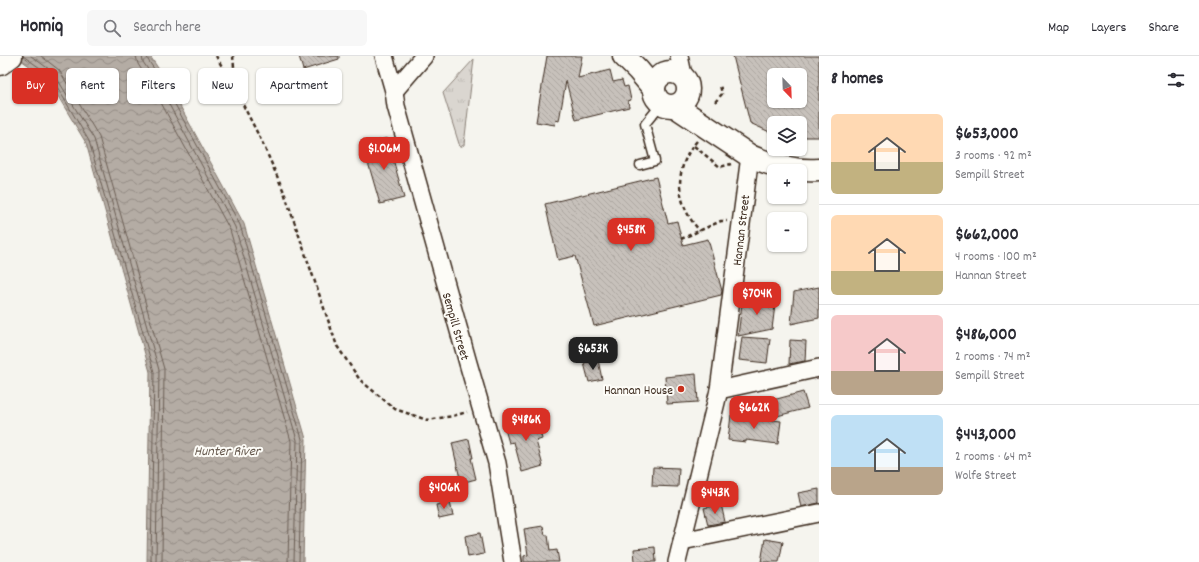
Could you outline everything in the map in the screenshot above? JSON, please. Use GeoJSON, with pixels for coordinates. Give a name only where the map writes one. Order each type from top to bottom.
{"type":"FeatureCollection","features":[{"type":"Feature","properties":{"kind":"main road"},"geometry":{"type":"LineString","coordinates":[[0,64],[11,56]]}},
{"type":"Feature","properties":{"kind":"main road"},"geometry":{"type":"LineString","coordinates":[[624,56],[664,100],[726,140]]}},
{"type":"Feature","properties":{"kind":"main road"},"geometry":{"type":"LineString","coordinates":[[630,56],[655,68],[679,72],[740,160],[762,161],[798,170],[819,170]]}},
{"type":"Feature","properties":{"kind":"main road"},"geometry":{"type":"LineString","coordinates":[[664,100],[681,103],[686,98],[688,91],[679,72]]}},
{"type":"Feature","properties":{"kind":"main road"},"geometry":{"type":"LineString","coordinates":[[664,100],[658,78],[679,72]]}},
{"type":"Feature","properties":{"kind":"street","name":"Sempill Street"},"geometry":{"type":"LineString","coordinates":[[384,56],[394,91],[396,106],[497,463],[513,562]]}},
{"type":"Feature","properties":{"kind":"street"},"geometry":{"type":"LineString","coordinates":[[394,91],[424,56]]}},
{"type":"Feature","properties":{"kind":"street","name":"Hannan Street"},"geometry":{"type":"LineString","coordinates":[[677,562],[719,390],[740,160]]}},
{"type":"Feature","properties":{"kind":"street"},"geometry":{"type":"LineString","coordinates":[[719,390],[819,368]]}},
{"type":"Feature","properties":{"kind":"street"},"geometry":{"type":"LineString","coordinates":[[682,541],[819,513]]}},
{"type":"Feature","properties":{"kind":"lane"},"geometry":{"type":"LineString","coordinates":[[640,165],[655,161],[645,124],[664,100]]}},
{"type":"Feature","properties":{"kind":"path"},"geometry":{"type":"LineString","coordinates":[[216,56],[223,68]]}},
{"type":"Feature","properties":{"kind":"path"},"geometry":{"type":"LineString","coordinates":[[233,56],[234,68]]}},
{"type":"Feature","properties":{"kind":"path"},"geometry":{"type":"LineString","coordinates":[[715,102],[722,94],[720,85]]}},
{"type":"Feature","properties":{"kind":"path"},"geometry":{"type":"LineString","coordinates":[[243,104],[263,144],[284,192],[337,346],[360,380],[395,409],[427,420],[453,416],[481,408]]}},
{"type":"Feature","properties":{"kind":"path"},"geometry":{"type":"LineString","coordinates":[[700,231],[685,211],[680,193],[683,165],[694,145],[720,167],[740,160]]}},
{"type":"Feature","properties":{"kind":"path"},"geometry":{"type":"LineString","coordinates":[[681,239],[721,221]]}},
{"type":"Feature","properties":{"kind":"green space"},"geometry":{"type":"Polygon","coordinates":[[[474,59],[464,145],[460,147],[443,93],[474,59]]]}},
{"type":"Feature","properties":{"kind":"water","name":"Hunter River"},"geometry":{"type":"Polygon","coordinates":[[[15,56],[150,56],[158,68],[127,68],[127,104],[179,104],[244,224],[306,439],[303,562],[147,562],[150,372],[86,143],[58,96],[58,68],[32,68],[15,56]]]}},
{"type":"Feature","properties":{"kind":"building"},"geometry":{"type":"Polygon","coordinates":[[[299,56],[339,56],[339,59],[310,68],[302,68],[299,56]]]}},
{"type":"Feature","properties":{"kind":"building"},"geometry":{"type":"Polygon","coordinates":[[[547,56],[582,56],[578,78],[610,70],[613,82],[622,80],[624,87],[628,86],[631,100],[628,101],[629,107],[576,120],[566,81],[559,121],[556,120],[555,125],[536,122],[547,56]]]}},
{"type":"Feature","properties":{"kind":"building"},"geometry":{"type":"Polygon","coordinates":[[[733,56],[819,56],[819,137],[807,137],[807,116],[767,116],[767,131],[750,123],[733,56]]]}},
{"type":"Feature","properties":{"kind":"building"},"geometry":{"type":"Polygon","coordinates":[[[387,138],[404,198],[380,204],[363,145],[387,138]]]}},
{"type":"Feature","properties":{"kind":"building"},"geometry":{"type":"Polygon","coordinates":[[[656,177],[668,223],[677,221],[683,245],[708,239],[722,291],[721,295],[594,326],[575,256],[558,260],[545,204],[656,177]]]}},
{"type":"Feature","properties":{"kind":"building"},"geometry":{"type":"Polygon","coordinates":[[[819,287],[819,318],[791,324],[794,292],[819,287]]]}},
{"type":"Feature","properties":{"kind":"building"},"geometry":{"type":"Polygon","coordinates":[[[776,297],[772,329],[738,336],[742,304],[776,297]]]}},
{"type":"Feature","properties":{"kind":"building"},"geometry":{"type":"Polygon","coordinates":[[[742,337],[770,339],[767,363],[739,360],[742,337]]]}},
{"type":"Feature","properties":{"kind":"building"},"geometry":{"type":"Polygon","coordinates":[[[790,340],[806,341],[805,361],[789,364],[790,340]]]}},
{"type":"Feature","properties":{"kind":"building"},"geometry":{"type":"Polygon","coordinates":[[[598,360],[602,379],[589,382],[584,363],[598,360]]]}},
{"type":"Feature","properties":{"kind":"building","name":"Hannan House"},"geometry":{"type":"Polygon","coordinates":[[[696,374],[698,402],[667,404],[665,377],[696,374]]]}},
{"type":"Feature","properties":{"kind":"building"},"geometry":{"type":"Polygon","coordinates":[[[803,392],[808,408],[777,416],[773,400],[803,392]]]}},
{"type":"Feature","properties":{"kind":"building"},"geometry":{"type":"Polygon","coordinates":[[[731,415],[781,421],[778,444],[746,440],[746,442],[728,440],[731,415]]]}},
{"type":"Feature","properties":{"kind":"building"},"geometry":{"type":"Polygon","coordinates":[[[536,416],[542,439],[536,441],[543,466],[522,472],[514,442],[509,443],[505,429],[510,428],[509,423],[536,416]]]}},
{"type":"Feature","properties":{"kind":"building"},"geometry":{"type":"Polygon","coordinates":[[[469,439],[473,458],[471,458],[476,479],[461,483],[452,443],[469,439]]]}},
{"type":"Feature","properties":{"kind":"building"},"geometry":{"type":"Polygon","coordinates":[[[653,467],[679,468],[678,487],[652,486],[653,467]]]}},
{"type":"Feature","properties":{"kind":"building"},"geometry":{"type":"Polygon","coordinates":[[[819,489],[819,503],[801,507],[798,493],[819,489]]]}},
{"type":"Feature","properties":{"kind":"building"},"geometry":{"type":"Polygon","coordinates":[[[450,502],[453,516],[439,519],[436,505],[450,502]]]}},
{"type":"Feature","properties":{"kind":"building"},"geometry":{"type":"Polygon","coordinates":[[[721,504],[725,522],[708,525],[704,508],[721,504]]]}},
{"type":"Feature","properties":{"kind":"building"},"geometry":{"type":"Polygon","coordinates":[[[543,526],[545,535],[548,535],[550,551],[557,550],[559,562],[524,562],[524,556],[528,555],[524,529],[543,526]]]}},
{"type":"Feature","properties":{"kind":"building"},"geometry":{"type":"Polygon","coordinates":[[[480,533],[484,554],[468,557],[465,536],[480,533]]]}},
{"type":"Feature","properties":{"kind":"building"},"geometry":{"type":"Polygon","coordinates":[[[765,539],[783,542],[779,562],[761,562],[765,539]]]}},
{"type":"Feature","properties":{"kind":"building"},"geometry":{"type":"Polygon","coordinates":[[[655,547],[656,562],[635,562],[634,549],[655,547]]]}},
{"type":"Feature","properties":{"kind":"place","name":"Hannan House"},"geometry":{"type":"Point","coordinates":[681,389]}}]}
